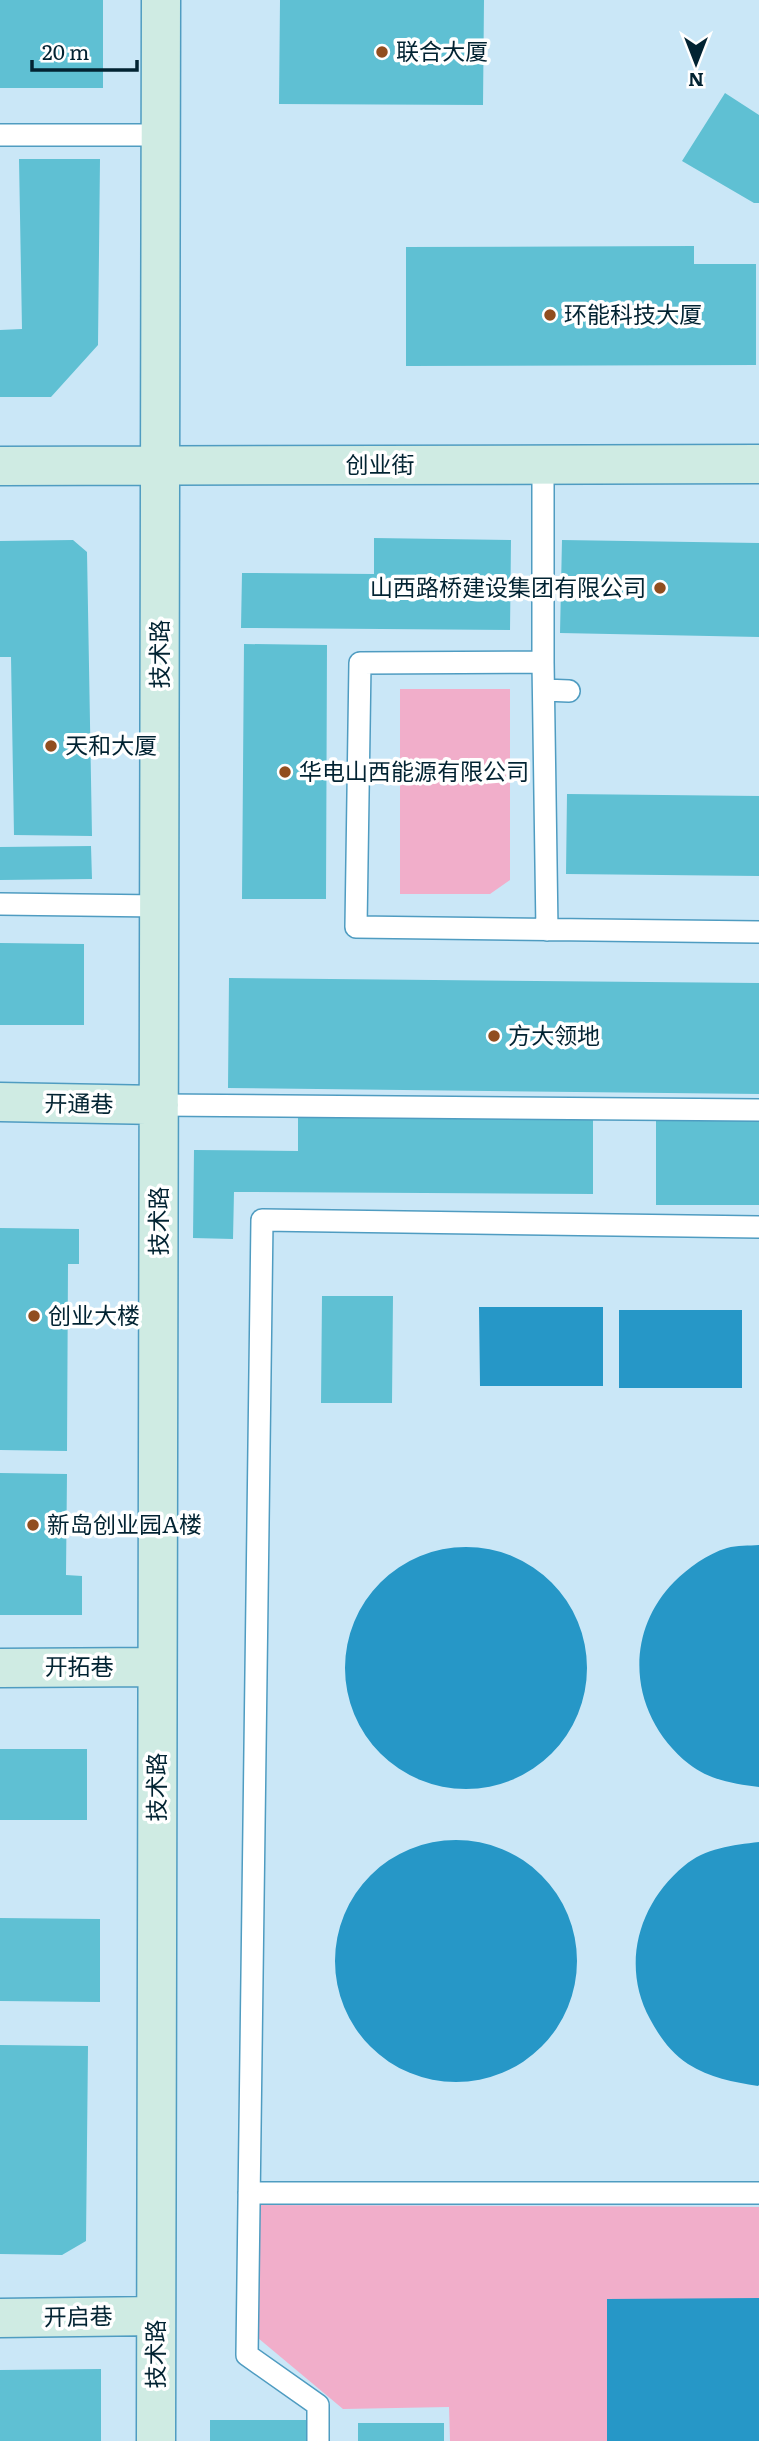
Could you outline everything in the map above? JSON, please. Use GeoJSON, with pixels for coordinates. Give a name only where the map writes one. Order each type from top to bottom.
{"type":"FeatureCollection","features":[{"type":"Feature","properties":{"kind":"street","name":"技术路"},"geometry":{"type":"LineString","coordinates":[[156,2441],[161,0]]}},
{"type":"Feature","properties":{"kind":"street","name":"创业街"},"geometry":{"type":"LineString","coordinates":[[0,467],[759,464]]}},
{"type":"Feature","properties":{"kind":"street","name":"开通巷"},"geometry":{"type":"LineString","coordinates":[[0,1102],[159,1105]]}},
{"type":"Feature","properties":{"kind":"street","name":"开拓巷"},"geometry":{"type":"LineString","coordinates":[[0,1668],[158,1667]]}},
{"type":"Feature","properties":{"kind":"street","name":"开启巷"},"geometry":{"type":"LineString","coordinates":[[0,2318],[156,2316]]}},
{"type":"Feature","properties":{"kind":"lane"},"geometry":{"type":"LineString","coordinates":[[0,135],[161,135]]}},
{"type":"Feature","properties":{"kind":"lane"},"geometry":{"type":"LineString","coordinates":[[543,465],[547,930]]}},
{"type":"Feature","properties":{"kind":"lane"},"geometry":{"type":"LineString","coordinates":[[543,662],[360,663],[356,928],[759,932]]}},
{"type":"Feature","properties":{"kind":"lane"},"geometry":{"type":"LineString","coordinates":[[544,690],[569,691]]}},
{"type":"Feature","properties":{"kind":"lane"},"geometry":{"type":"LineString","coordinates":[[0,904],[159,906]]}},
{"type":"Feature","properties":{"kind":"lane"},"geometry":{"type":"LineString","coordinates":[[159,1105],[759,1110]]}},
{"type":"Feature","properties":{"kind":"lane"},"geometry":{"type":"LineString","coordinates":[[318,2441],[318,2405],[247,2355],[262,1220],[759,1227]]}},
{"type":"Feature","properties":{"kind":"lane"},"geometry":{"type":"LineString","coordinates":[[249,2193],[759,2193]]}},
{"type":"Feature","properties":{"kind":"shaded area"},"geometry":{"type":"Polygon","coordinates":[[[400,689],[510,689],[510,880],[490,894],[400,894],[400,689]]]}},
{"type":"Feature","properties":{"kind":"shaded area"},"geometry":{"type":"Polygon","coordinates":[[[257,2205],[759,2207],[759,2441],[450,2441],[449,2407],[343,2409],[258,2338],[257,2205]]]}},
{"type":"Feature","properties":{"kind":"water"},"geometry":{"type":"Polygon","coordinates":[[[479,1307],[603,1307],[603,1386],[480,1386],[479,1307]]]}},
{"type":"Feature","properties":{"kind":"water"},"geometry":{"type":"Polygon","coordinates":[[[619,1310],[742,1310],[742,1388],[619,1388],[619,1310]]]}},
{"type":"Feature","properties":{"kind":"water"},"geometry":{"type":"Polygon","coordinates":[[[759,1545],[759,1787],[714,1778],[689,1764],[670,1745],[655,1724],[645,1700],[640,1676],[640,1651],[646,1627],[657,1603],[685,1572],[712,1554],[727,1548],[759,1545]]]}},
{"type":"Feature","properties":{"kind":"water"},"geometry":{"type":"Polygon","coordinates":[[[454,1547],[478,1547],[523,1561],[552,1582],[567,1601],[578,1622],[585,1644],[585,1692],[578,1714],[567,1735],[552,1754],[523,1775],[501,1784],[478,1789],[454,1789],[409,1775],[389,1762],[372,1745],[359,1725],[350,1703],[345,1680],[345,1656],[359,1611],[372,1591],[389,1574],[409,1561],[431,1552],[454,1547]]]}},
{"type":"Feature","properties":{"kind":"water"},"geometry":{"type":"Polygon","coordinates":[[[444,1840],[468,1840],[513,1854],[542,1875],[557,1894],[568,1915],[575,1937],[575,1985],[568,2007],[557,2028],[542,2047],[513,2068],[491,2077],[468,2082],[444,2082],[399,2068],[379,2055],[362,2038],[349,2018],[340,1996],[335,1973],[335,1949],[349,1904],[362,1884],[379,1867],[399,1854],[421,1845],[444,1840]]]}},
{"type":"Feature","properties":{"kind":"water"},"geometry":{"type":"Polygon","coordinates":[[[759,1842],[758,2086],[705,2073],[682,2060],[671,2049],[661,2038],[641,1999],[636,1957],[645,1917],[655,1898],[684,1866],[710,1851],[759,1842]]]}},
{"type":"Feature","properties":{"kind":"water"},"geometry":{"type":"Polygon","coordinates":[[[759,2298],[759,2441],[607,2441],[607,2299],[759,2298]]]}},
{"type":"Feature","properties":{"kind":"building"},"geometry":{"type":"Polygon","coordinates":[[[0,0],[103,0],[103,88],[0,88],[0,0]]]}},
{"type":"Feature","properties":{"kind":"building","name":"联合大厦"},"geometry":{"type":"Polygon","coordinates":[[[280,0],[484,0],[483,105],[279,104],[280,0]]]}},
{"type":"Feature","properties":{"kind":"building"},"geometry":{"type":"Polygon","coordinates":[[[725,93],[759,115],[759,203],[754,203],[682,161],[725,93]]]}},
{"type":"Feature","properties":{"kind":"building"},"geometry":{"type":"Polygon","coordinates":[[[19,159],[100,159],[98,345],[51,397],[0,397],[0,330],[22,329],[19,159]]]}},
{"type":"Feature","properties":{"kind":"building","name":"环能科技大厦"},"geometry":{"type":"Polygon","coordinates":[[[694,246],[694,264],[756,264],[756,365],[406,366],[406,247],[694,246]]]}},
{"type":"Feature","properties":{"kind":"building"},"geometry":{"type":"Polygon","coordinates":[[[374,538],[511,540],[510,630],[241,628],[242,573],[374,574],[374,538]]]}},
{"type":"Feature","properties":{"kind":"building","name":"天和大厦"},"geometry":{"type":"Polygon","coordinates":[[[73,540],[87,552],[92,836],[14,835],[11,657],[0,657],[0,541],[73,540]]]}},
{"type":"Feature","properties":{"kind":"building","name":"山西路桥建设集团有限公司"},"geometry":{"type":"Polygon","coordinates":[[[562,540],[759,543],[759,637],[560,633],[562,540]]]}},
{"type":"Feature","properties":{"kind":"building","name":"华电山西能源有限公司"},"geometry":{"type":"Polygon","coordinates":[[[244,644],[327,645],[326,899],[242,899],[244,644]]]}},
{"type":"Feature","properties":{"kind":"building"},"geometry":{"type":"Polygon","coordinates":[[[567,794],[759,796],[759,876],[566,874],[567,794]]]}},
{"type":"Feature","properties":{"kind":"building"},"geometry":{"type":"Polygon","coordinates":[[[91,846],[92,879],[0,880],[0,847],[91,846]]]}},
{"type":"Feature","properties":{"kind":"building"},"geometry":{"type":"Polygon","coordinates":[[[0,943],[84,944],[84,1025],[0,1025],[0,943]]]}},
{"type":"Feature","properties":{"kind":"building","name":"方大领地"},"geometry":{"type":"Polygon","coordinates":[[[229,978],[759,983],[759,1094],[228,1088],[229,978]]]}},
{"type":"Feature","properties":{"kind":"building"},"geometry":{"type":"Polygon","coordinates":[[[298,1115],[593,1117],[593,1194],[234,1192],[233,1239],[193,1238],[194,1150],[298,1151],[298,1115]]]}},
{"type":"Feature","properties":{"kind":"building"},"geometry":{"type":"Polygon","coordinates":[[[656,1116],[759,1116],[759,1205],[656,1205],[656,1116]]]}},
{"type":"Feature","properties":{"kind":"building","name":"创业大楼"},"geometry":{"type":"Polygon","coordinates":[[[0,1228],[79,1229],[79,1264],[68,1264],[67,1451],[0,1450],[0,1228]]]}},
{"type":"Feature","properties":{"kind":"building"},"geometry":{"type":"Polygon","coordinates":[[[322,1296],[393,1296],[392,1403],[321,1403],[322,1296]]]}},
{"type":"Feature","properties":{"kind":"building","name":"新岛创业园A楼"},"geometry":{"type":"Polygon","coordinates":[[[0,1473],[67,1474],[66,1575],[82,1576],[82,1615],[0,1615],[0,1473]]]}},
{"type":"Feature","properties":{"kind":"building"},"geometry":{"type":"Polygon","coordinates":[[[0,1749],[87,1749],[87,1820],[0,1820],[0,1749]]]}},
{"type":"Feature","properties":{"kind":"building"},"geometry":{"type":"Polygon","coordinates":[[[0,1918],[100,1919],[100,2002],[0,2001],[0,1918]]]}},
{"type":"Feature","properties":{"kind":"building"},"geometry":{"type":"Polygon","coordinates":[[[0,2045],[88,2046],[86,2241],[62,2255],[0,2254],[0,2045]]]}},
{"type":"Feature","properties":{"kind":"building"},"geometry":{"type":"Polygon","coordinates":[[[101,2369],[101,2441],[0,2441],[0,2370],[101,2369]]]}},
{"type":"Feature","properties":{"kind":"building"},"geometry":{"type":"Polygon","coordinates":[[[210,2420],[309,2420],[309,2441],[210,2441],[210,2420]]]}},
{"type":"Feature","properties":{"kind":"building"},"geometry":{"type":"Polygon","coordinates":[[[358,2423],[444,2423],[444,2441],[358,2441],[358,2423]]]}},
{"type":"Feature","properties":{"kind":"place","name":"联合大厦"},"geometry":{"type":"Point","coordinates":[382,52]}},
{"type":"Feature","properties":{"kind":"place","name":"环能科技大厦"},"geometry":{"type":"Point","coordinates":[550,315]}},
{"type":"Feature","properties":{"kind":"place","name":"山西路桥建设集团有限公司"},"geometry":{"type":"Point","coordinates":[660,588]}},
{"type":"Feature","properties":{"kind":"place","name":"天和大厦"},"geometry":{"type":"Point","coordinates":[51,746]}},
{"type":"Feature","properties":{"kind":"place","name":"华电山西能源有限公司"},"geometry":{"type":"Point","coordinates":[285,772]}},
{"type":"Feature","properties":{"kind":"place","name":"方大领地"},"geometry":{"type":"Point","coordinates":[494,1036]}},
{"type":"Feature","properties":{"kind":"place","name":"创业大楼"},"geometry":{"type":"Point","coordinates":[34,1316]}},
{"type":"Feature","properties":{"kind":"place","name":"新岛创业园A楼"},"geometry":{"type":"Point","coordinates":[33,1525]}}]}
